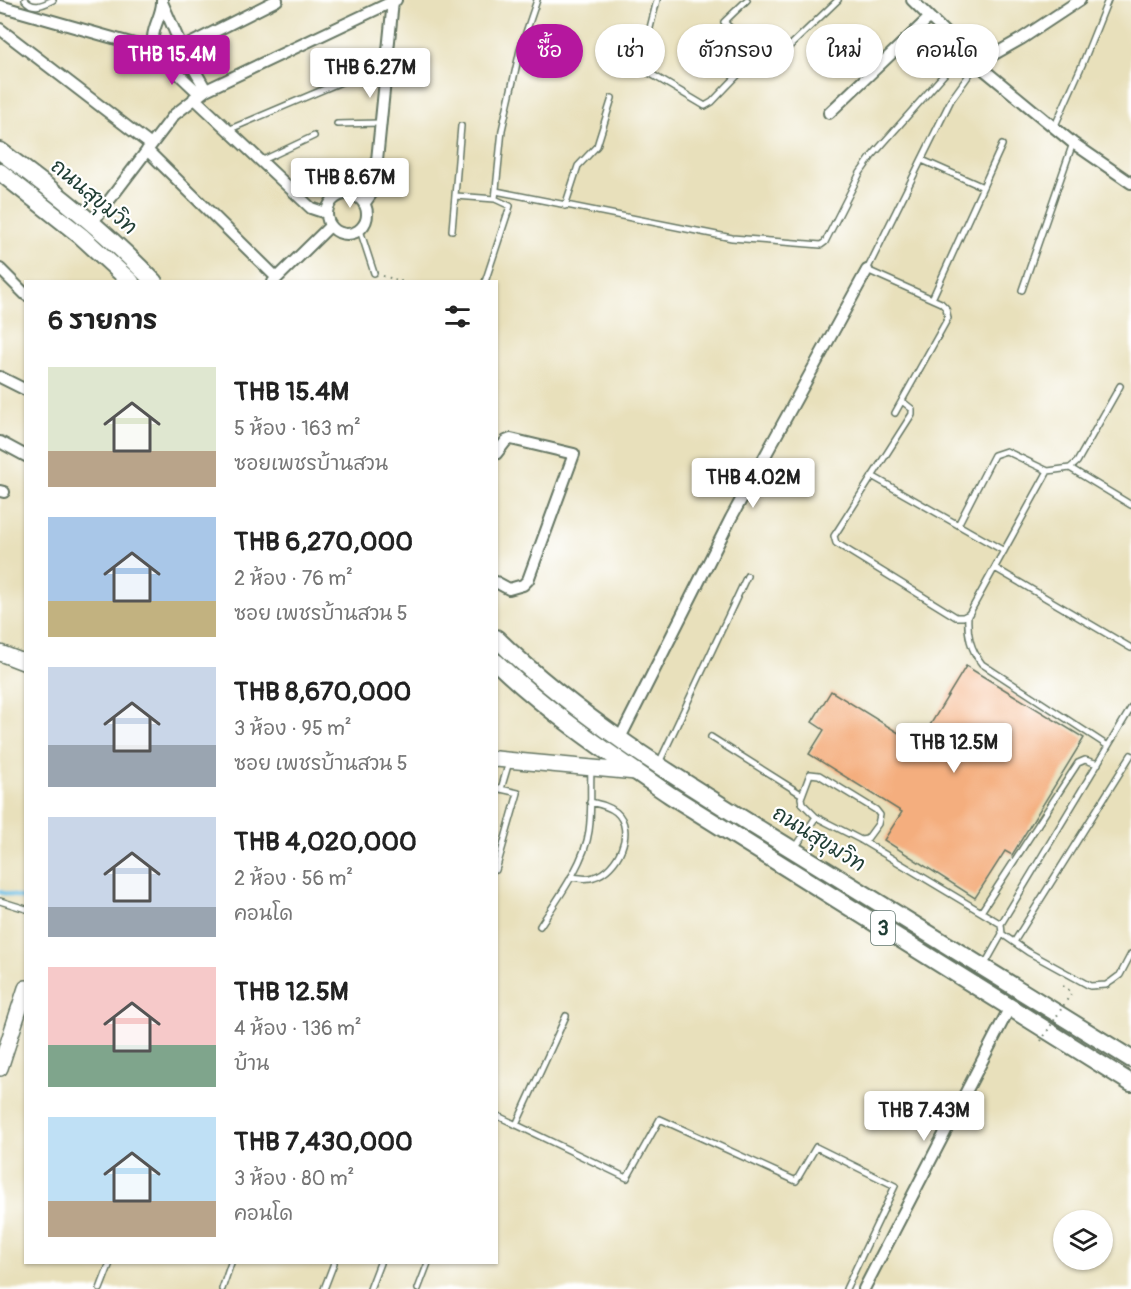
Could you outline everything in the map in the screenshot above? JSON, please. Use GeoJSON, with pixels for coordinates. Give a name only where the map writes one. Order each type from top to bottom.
{"type":"FeatureCollection","features":[{"type":"Feature","properties":{"kind":"main road","name":"ถนนสุขุมวิท"},"geometry":{"type":"LineString","coordinates":[[0,151],[92,223],[135,261],[152,280]]}},
{"type":"Feature","properties":{"kind":"main road","name":"ถนนสุขุมวิท"},"geometry":{"type":"LineString","coordinates":[[0,172],[81,236],[129,280]]}},
{"type":"Feature","properties":{"kind":"main road","name":"ถนนสุขุมวิท"},"geometry":{"type":"LineString","coordinates":[[498,640],[566,700],[658,765],[1131,1059]]}},
{"type":"Feature","properties":{"kind":"main road","name":"ถนนสุขุมวิท"},"geometry":{"type":"LineString","coordinates":[[498,664],[556,713],[636,772],[733,836],[1131,1083]]}},
{"type":"Feature","properties":{"kind":"street"},"geometry":{"type":"LineString","coordinates":[[0,6],[162,55],[182,48],[277,0]]}},
{"type":"Feature","properties":{"kind":"street"},"geometry":{"type":"LineString","coordinates":[[912,0],[935,24]]}},
{"type":"Feature","properties":{"kind":"street"},"geometry":{"type":"LineString","coordinates":[[999,52],[1080,0]]}},
{"type":"Feature","properties":{"kind":"street"},"geometry":{"type":"LineString","coordinates":[[162,1],[200,94]]}},
{"type":"Feature","properties":{"kind":"street"},"geometry":{"type":"LineString","coordinates":[[162,1],[153,38],[154,45],[200,94],[228,130],[311,208],[326,213]]}},
{"type":"Feature","properties":{"kind":"street"},"geometry":{"type":"LineString","coordinates":[[364,204],[374,190],[395,1]]}},
{"type":"Feature","properties":{"kind":"street"},"geometry":{"type":"LineString","coordinates":[[92,223],[174,115],[200,94],[395,1]]}},
{"type":"Feature","properties":{"kind":"street"},"geometry":{"type":"LineString","coordinates":[[829,113],[929,18]]}},
{"type":"Feature","properties":{"kind":"street"},"geometry":{"type":"LineString","coordinates":[[0,29],[149,148],[275,280],[330,226]]}},
{"type":"Feature","properties":{"kind":"street"},"geometry":{"type":"LineString","coordinates":[[994,78],[1073,143],[1130,180]]}},
{"type":"Feature","properties":{"kind":"street"},"geometry":{"type":"LineString","coordinates":[[342,194],[355,195],[367,209],[366,221],[360,230],[348,235],[341,234],[330,226],[326,213],[331,201],[342,194]]}},
{"type":"Feature","properties":{"kind":"street"},"geometry":{"type":"LineString","coordinates":[[0,269],[24,293]]}},
{"type":"Feature","properties":{"kind":"street"},"geometry":{"type":"LineString","coordinates":[[620,738],[731,518],[867,270]]}},
{"type":"Feature","properties":{"kind":"street"},"geometry":{"type":"LineString","coordinates":[[0,377],[24,389]]}},
{"type":"Feature","properties":{"kind":"street"},"geometry":{"type":"LineString","coordinates":[[498,451],[506,441],[511,439],[574,454],[528,580],[523,585],[509,589],[498,583]]}},
{"type":"Feature","properties":{"kind":"street"},"geometry":{"type":"LineString","coordinates":[[0,442],[24,455]]}},
{"type":"Feature","properties":{"kind":"street"},"geometry":{"type":"LineString","coordinates":[[0,653],[24,662]]}},
{"type":"Feature","properties":{"kind":"street"},"geometry":{"type":"LineString","coordinates":[[503,760],[636,772]]}},
{"type":"Feature","properties":{"kind":"street"},"geometry":{"type":"LineString","coordinates":[[0,1068],[24,994]]}},
{"type":"Feature","properties":{"kind":"street"},"geometry":{"type":"LineString","coordinates":[[864,1289],[1010,1007]]}},
{"type":"Feature","properties":{"kind":"lane"},"geometry":{"type":"LineString","coordinates":[[25,0],[32,6],[39,6],[53,0]]}},
{"type":"Feature","properties":{"kind":"lane"},"geometry":{"type":"LineString","coordinates":[[495,199],[502,130],[520,51],[537,0]]}},
{"type":"Feature","properties":{"kind":"lane"},"geometry":{"type":"LineString","coordinates":[[657,0],[641,64],[646,71],[705,106],[712,102],[735,78]]}},
{"type":"Feature","properties":{"kind":"lane"},"geometry":{"type":"LineString","coordinates":[[726,24],[724,22],[747,0]]}},
{"type":"Feature","properties":{"kind":"lane"},"geometry":{"type":"LineString","coordinates":[[794,42],[838,0]]}},
{"type":"Feature","properties":{"kind":"lane"},"geometry":{"type":"LineString","coordinates":[[1054,128],[1108,0]]}},
{"type":"Feature","properties":{"kind":"lane"},"geometry":{"type":"LineString","coordinates":[[228,130],[387,63]]}},
{"type":"Feature","properties":{"kind":"lane"},"geometry":{"type":"LineString","coordinates":[[496,191],[732,238],[821,245],[825,242],[860,172],[941,78]]}},
{"type":"Feature","properties":{"kind":"lane"},"geometry":{"type":"LineString","coordinates":[[895,413],[948,318],[946,308],[932,299],[867,270],[951,100],[967,78]]}},
{"type":"Feature","properties":{"kind":"lane"},"geometry":{"type":"LineString","coordinates":[[565,206],[578,166],[597,146],[612,98]]}},
{"type":"Feature","properties":{"kind":"lane"},"geometry":{"type":"LineString","coordinates":[[337,124],[382,123]]}},
{"type":"Feature","properties":{"kind":"lane"},"geometry":{"type":"LineString","coordinates":[[452,230],[461,126]]}},
{"type":"Feature","properties":{"kind":"lane"},"geometry":{"type":"LineString","coordinates":[[261,161],[314,136]]}},
{"type":"Feature","properties":{"kind":"lane"},"geometry":{"type":"LineString","coordinates":[[1022,290],[1073,143]]}},
{"type":"Feature","properties":{"kind":"lane"},"geometry":{"type":"LineString","coordinates":[[932,299],[1002,145]]}},
{"type":"Feature","properties":{"kind":"lane"},"geometry":{"type":"LineString","coordinates":[[922,160],[983,188]]}},
{"type":"Feature","properties":{"kind":"lane"},"geometry":{"type":"LineString","coordinates":[[456,196],[495,199],[510,206],[486,280]]}},
{"type":"Feature","properties":{"kind":"lane"},"geometry":{"type":"LineString","coordinates":[[360,230],[374,273]]}},
{"type":"Feature","properties":{"kind":"lane"},"geometry":{"type":"LineString","coordinates":[[958,525],[994,455],[1006,451],[1048,471],[1070,468],[1077,462],[1120,386]]}},
{"type":"Feature","properties":{"kind":"lane"},"geometry":{"type":"LineString","coordinates":[[902,401],[912,409],[912,414],[834,536],[836,543],[956,617],[968,615]]}},
{"type":"Feature","properties":{"kind":"lane"},"geometry":{"type":"LineString","coordinates":[[1070,468],[1131,505]]}},
{"type":"Feature","properties":{"kind":"lane"},"geometry":{"type":"LineString","coordinates":[[1048,471],[968,615],[970,643],[982,664],[1108,746]]}},
{"type":"Feature","properties":{"kind":"lane"},"geometry":{"type":"LineString","coordinates":[[872,476],[1004,551]]}},
{"type":"Feature","properties":{"kind":"lane"},"geometry":{"type":"LineString","coordinates":[[995,568],[1129,646],[1131,639]]}},
{"type":"Feature","properties":{"kind":"lane"},"geometry":{"type":"LineString","coordinates":[[658,765],[747,576]]}},
{"type":"Feature","properties":{"kind":"lane"},"geometry":{"type":"LineString","coordinates":[[983,967],[1002,934],[1001,924],[1131,708]]}},
{"type":"Feature","properties":{"kind":"lane"},"geometry":{"type":"LineString","coordinates":[[711,737],[801,794]]}},
{"type":"Feature","properties":{"kind":"lane"},"geometry":{"type":"LineString","coordinates":[[1014,942],[1131,756]]}},
{"type":"Feature","properties":{"kind":"lane"},"geometry":{"type":"LineString","coordinates":[[499,854],[518,793],[499,789],[503,760]]}},
{"type":"Feature","properties":{"kind":"lane"},"geometry":{"type":"LineString","coordinates":[[981,912],[1078,763],[1085,760],[1098,764]]}},
{"type":"Feature","properties":{"kind":"lane"},"geometry":{"type":"LineString","coordinates":[[540,926],[571,877],[588,838],[591,819],[592,768]]}},
{"type":"Feature","properties":{"kind":"lane"},"geometry":{"type":"LineString","coordinates":[[861,840],[867,839],[878,824],[880,815],[876,810],[815,774],[810,774],[801,794],[802,803],[816,817],[861,840],[1001,924]]}},
{"type":"Feature","properties":{"kind":"lane"},"geometry":{"type":"LineString","coordinates":[[571,877],[593,878],[602,874],[623,848],[625,837],[621,818],[616,811],[590,802]]}},
{"type":"Feature","properties":{"kind":"lane"},"geometry":{"type":"LineString","coordinates":[[794,850],[816,817]]}},
{"type":"Feature","properties":{"kind":"lane"},"geometry":{"type":"LineString","coordinates":[[0,901],[24,908]]}},
{"type":"Feature","properties":{"kind":"lane"},"geometry":{"type":"LineString","coordinates":[[1002,934],[1089,986],[1106,985],[1120,975],[1131,954]]}},
{"type":"Feature","properties":{"kind":"lane"},"geometry":{"type":"LineString","coordinates":[[516,1125],[566,1016]]}},
{"type":"Feature","properties":{"kind":"lane"},"geometry":{"type":"LineString","coordinates":[[498,1116],[627,1178],[660,1119],[796,1181],[816,1147],[895,1186],[846,1289]]}},
{"type":"Feature","properties":{"kind":"lane"},"geometry":{"type":"LineString","coordinates":[[100,1289],[110,1264]]}},
{"type":"Feature","properties":{"kind":"lane"},"geometry":{"type":"LineString","coordinates":[[222,1289],[231,1264]]}},
{"type":"Feature","properties":{"kind":"lane"},"geometry":{"type":"LineString","coordinates":[[324,1289],[333,1264]]}},
{"type":"Feature","properties":{"kind":"lane"},"geometry":{"type":"LineString","coordinates":[[370,1289],[380,1264]]}},
{"type":"Feature","properties":{"kind":"lane"},"geometry":{"type":"LineString","coordinates":[[418,1289],[428,1264]]}},
{"type":"Feature","properties":{"kind":"path"},"geometry":{"type":"LineString","coordinates":[[374,273],[397,280]]}},
{"type":"Feature","properties":{"kind":"path"},"geometry":{"type":"LineString","coordinates":[[1041,1041],[1072,992],[1063,986]]}},
{"type":"Feature","properties":{"kind":"building"},"geometry":{"type":"Polygon","coordinates":[[[966,666],[1084,738],[1012,855],[1005,851],[975,898],[884,840],[902,812],[809,754],[824,730],[812,722],[831,691],[918,745],[966,666]]]}},
{"type":"Feature","properties":{"kind":"waterway"},"geometry":{"type":"LineString","coordinates":[[0,892],[24,898]]}}]}
